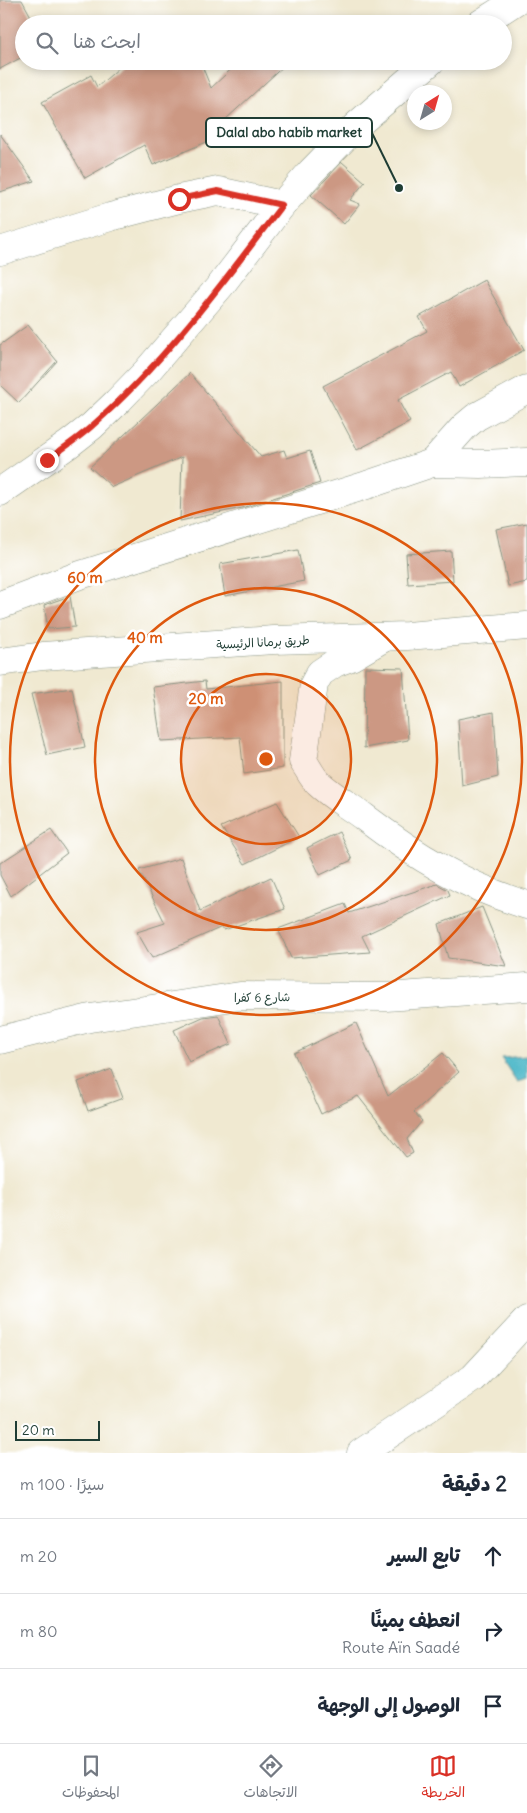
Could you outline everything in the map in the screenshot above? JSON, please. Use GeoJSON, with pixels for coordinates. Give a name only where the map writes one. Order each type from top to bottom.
{"type":"FeatureCollection","features":[{"type":"Feature","properties":{"kind":"street"},"geometry":{"type":"LineString","coordinates":[[494,15],[517,0]]}},
{"type":"Feature","properties":{"kind":"street"},"geometry":{"type":"LineString","coordinates":[[0,492],[69,444],[92,426],[117,402],[147,371],[221,285],[282,205],[357,125],[421,70]]}},
{"type":"Feature","properties":{"kind":"street"},"geometry":{"type":"LineString","coordinates":[[0,251],[110,217],[218,191],[282,205]]}},
{"type":"Feature","properties":{"kind":"street"},"geometry":{"type":"LineString","coordinates":[[432,463],[464,427],[476,418],[527,389]]}},
{"type":"Feature","properties":{"kind":"street"},"geometry":{"type":"LineString","coordinates":[[0,606],[20,596],[77,576],[432,463],[481,464],[527,462]]}},
{"type":"Feature","properties":{"kind":"street","name":"طريق برمانا الرئيسية"},"geometry":{"type":"LineString","coordinates":[[0,662],[43,656],[274,640],[385,637],[527,626]]}},
{"type":"Feature","properties":{"kind":"street"},"geometry":{"type":"LineString","coordinates":[[385,637],[320,673],[314,684],[303,761],[317,782],[418,856],[452,875],[501,897],[527,905]]}},
{"type":"Feature","properties":{"kind":"street","name":"شارع 6 كفرا"},"geometry":{"type":"LineString","coordinates":[[0,1040],[90,1018],[240,996],[386,997],[527,987]]}},
{"type":"Feature","properties":{"kind":"street"},"geometry":{"type":"LineString","coordinates":[[361,1453],[473,1378],[527,1320]]}},
{"type":"Feature","properties":{"kind":"water"},"geometry":{"type":"Polygon","coordinates":[[[527,1056],[527,1079],[517,1082],[501,1058],[527,1056]]]}},
{"type":"Feature","properties":{"kind":"building"},"geometry":{"type":"Polygon","coordinates":[[[0,0],[22,0],[30,15],[15,15],[15,61],[0,69],[0,0]]]}},
{"type":"Feature","properties":{"kind":"building"},"geometry":{"type":"Polygon","coordinates":[[[117,70],[204,70],[211,88],[230,70],[279,70],[225,120],[230,132],[153,165],[144,145],[85,178],[42,102],[91,75],[97,87],[117,70]]]}},
{"type":"Feature","properties":{"kind":"building"},"geometry":{"type":"Polygon","coordinates":[[[0,134],[34,181],[0,192],[0,134]]]}},
{"type":"Feature","properties":{"kind":"building"},"geometry":{"type":"Polygon","coordinates":[[[342,162],[365,182],[350,200],[360,204],[344,224],[311,195],[342,162]]]}},
{"type":"Feature","properties":{"kind":"building"},"geometry":{"type":"Polygon","coordinates":[[[484,280],[524,350],[459,387],[451,372],[398,400],[410,422],[357,450],[323,386],[427,331],[419,317],[484,280]]]}},
{"type":"Feature","properties":{"kind":"building"},"geometry":{"type":"Polygon","coordinates":[[[28,325],[57,361],[19,403],[0,385],[0,345],[28,325]]]}},
{"type":"Feature","properties":{"kind":"building"},"geometry":{"type":"Polygon","coordinates":[[[190,373],[261,457],[284,450],[287,458],[310,451],[320,483],[242,508],[180,521],[182,457],[112,487],[90,467],[190,373]]]}},
{"type":"Feature","properties":{"kind":"building"},"geometry":{"type":"Polygon","coordinates":[[[527,523],[527,582],[508,586],[496,529],[527,523]]]}},
{"type":"Feature","properties":{"kind":"building"},"geometry":{"type":"Polygon","coordinates":[[[298,550],[304,581],[225,596],[220,564],[298,550]]]}},
{"type":"Feature","properties":{"kind":"building"},"geometry":{"type":"Polygon","coordinates":[[[451,551],[453,581],[408,584],[406,554],[451,551]]]}},
{"type":"Feature","properties":{"kind":"building"},"geometry":{"type":"Polygon","coordinates":[[[70,596],[75,627],[48,629],[44,605],[70,596]]]}},
{"type":"Feature","properties":{"kind":"building"},"geometry":{"type":"Polygon","coordinates":[[[365,667],[403,668],[408,740],[364,748],[365,667]]]}},
{"type":"Feature","properties":{"kind":"building"},"geometry":{"type":"Polygon","coordinates":[[[205,681],[206,689],[283,681],[283,768],[244,774],[240,737],[161,741],[153,687],[205,681]]]}},
{"type":"Feature","properties":{"kind":"building"},"geometry":{"type":"Polygon","coordinates":[[[72,688],[85,747],[47,755],[31,694],[72,688]]]}},
{"type":"Feature","properties":{"kind":"building"},"geometry":{"type":"Polygon","coordinates":[[[494,712],[498,777],[462,786],[458,719],[494,712]]]}},
{"type":"Feature","properties":{"kind":"building"},"geometry":{"type":"Polygon","coordinates":[[[277,802],[299,837],[245,864],[221,827],[277,802]]]}},
{"type":"Feature","properties":{"kind":"building"},"geometry":{"type":"Polygon","coordinates":[[[51,830],[67,853],[11,896],[0,875],[0,863],[51,830]]]}},
{"type":"Feature","properties":{"kind":"building"},"geometry":{"type":"Polygon","coordinates":[[[339,832],[352,860],[320,875],[307,848],[339,832]]]}},
{"type":"Feature","properties":{"kind":"building"},"geometry":{"type":"Polygon","coordinates":[[[181,858],[200,911],[271,877],[285,909],[224,930],[222,927],[152,958],[137,932],[165,923],[139,870],[181,858]]]}},
{"type":"Feature","properties":{"kind":"building"},"geometry":{"type":"Polygon","coordinates":[[[437,884],[448,890],[450,895],[362,936],[370,952],[291,958],[278,929],[345,904],[349,913],[437,884]]]}},
{"type":"Feature","properties":{"kind":"building"},"geometry":{"type":"Polygon","coordinates":[[[482,907],[506,966],[448,958],[439,924],[482,907]]]}},
{"type":"Feature","properties":{"kind":"building"},"geometry":{"type":"Polygon","coordinates":[[[218,1015],[231,1044],[189,1062],[174,1030],[203,1017],[218,1015]]]}},
{"type":"Feature","properties":{"kind":"building"},"geometry":{"type":"Polygon","coordinates":[[[356,1023],[388,1096],[443,1053],[459,1072],[414,1112],[422,1121],[407,1139],[413,1153],[406,1157],[358,1096],[321,1114],[294,1053],[356,1023]]]}},
{"type":"Feature","properties":{"kind":"building"},"geometry":{"type":"Polygon","coordinates":[[[112,1069],[123,1098],[88,1111],[78,1082],[112,1069]]]}},
{"type":"Feature","properties":{"kind":"place","name":"Dalal abo habib market"},"geometry":{"type":"Point","coordinates":[399,188]}},
{"type":"Feature","properties":{"kind":"route"},"geometry":{"type":"LineString","coordinates":[[47,460],[92,426],[147,371],[221,285],[282,205],[218,191],[179,199]]}}]}
